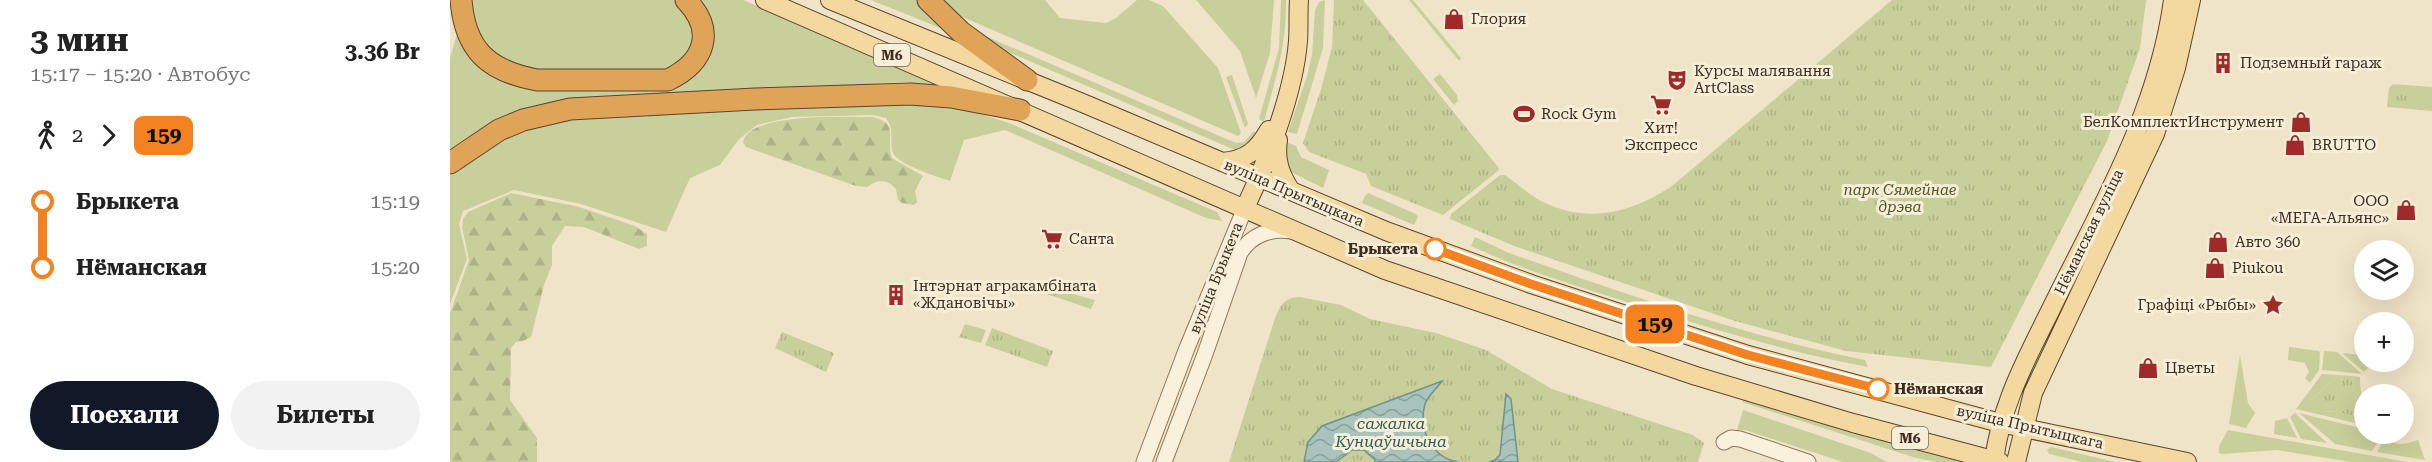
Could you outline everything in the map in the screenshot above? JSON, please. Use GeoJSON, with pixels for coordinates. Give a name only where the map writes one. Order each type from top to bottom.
{"type":"FeatureCollection","features":[{"type":"Feature","properties":{"kind":"highway"},"geometry":{"type":"LineString","coordinates":[[461,0],[468,36],[477,50],[501,70],[537,80],[668,80],[688,68],[696,59],[701,48],[702,23],[696,10],[686,0]]}},
{"type":"Feature","properties":{"kind":"highway"},"geometry":{"type":"LineString","coordinates":[[928,0],[961,32],[1027,80]]}},
{"type":"Feature","properties":{"kind":"highway"},"geometry":{"type":"LineString","coordinates":[[450,163],[499,130],[523,120],[570,109],[755,99],[910,94],[951,97],[1020,110]]}},
{"type":"Feature","properties":{"kind":"main road","name":"М6"},"geometry":{"type":"LineString","coordinates":[[765,0],[1385,270],[1696,376],[1853,423],[1996,462]]}},
{"type":"Feature","properties":{"kind":"main road","name":"вуліца Прытыцкага"},"geometry":{"type":"LineString","coordinates":[[830,0],[1386,231],[1542,288],[1748,355],[2000,423],[2187,462]]}},
{"type":"Feature","properties":{"kind":"main road"},"geometry":{"type":"LineString","coordinates":[[1291,191],[1283,178],[1276,155],[1298,42],[1299,0]]}},
{"type":"Feature","properties":{"kind":"main road","name":"Нёманская вуліца"},"geometry":{"type":"LineString","coordinates":[[1996,462],[2000,423],[2018,376],[2141,124],[2166,37],[2173,0]]}},
{"type":"Feature","properties":{"kind":"main road","name":"Нёманская вуліца"},"geometry":{"type":"LineString","coordinates":[[2016,462],[2033,393],[2155,134],[2176,68],[2191,0]]}},
{"type":"Feature","properties":{"kind":"main road"},"geometry":{"type":"LineString","coordinates":[[1222,162],[1245,158],[1257,148],[1284,105]]}},
{"type":"Feature","properties":{"kind":"main road"},"geometry":{"type":"LineString","coordinates":[[1245,208],[1284,105]]}},
{"type":"Feature","properties":{"kind":"street","name":"вуліца Брыкета"},"geometry":{"type":"LineString","coordinates":[[1144,462],[1245,208]]}},
{"type":"Feature","properties":{"kind":"street","name":"вуліца Брыкета"},"geometry":{"type":"LineString","coordinates":[[1164,462],[1240,253],[1255,236],[1268,231],[1281,230],[1299,233]]}},
{"type":"Feature","properties":{"kind":"street","name":"вуліца Брыкета"},"geometry":{"type":"LineString","coordinates":[[1188,348],[1205,354]]}},
{"type":"Feature","properties":{"kind":"street"},"geometry":{"type":"LineString","coordinates":[[1724,442],[1731,438],[1740,439],[1808,462]]}},
{"type":"Feature","properties":{"kind":"green space"},"geometry":{"type":"Polygon","coordinates":[[[470,0],[675,0],[692,23],[694,34],[688,54],[668,69],[653,73],[524,69],[500,57],[486,44],[477,25],[470,0]]]}},
{"type":"Feature","properties":{"kind":"green space"},"geometry":{"type":"Polygon","coordinates":[[[697,0],[743,0],[957,89],[906,82],[581,99],[544,106],[512,116],[482,130],[450,151],[450,58],[459,27],[493,73],[691,77],[697,0]]]}},
{"type":"Feature","properties":{"kind":"green space"},"geometry":{"type":"Polygon","coordinates":[[[871,0],[920,0],[945,30],[871,0]]]}},
{"type":"Feature","properties":{"kind":"green space"},"geometry":{"type":"Polygon","coordinates":[[[944,0],[1045,0],[1060,18],[1106,23],[1116,18],[1137,0],[1149,0],[1163,6],[1218,68],[1241,133],[1238,136],[960,16],[944,0]]]}},
{"type":"Feature","properties":{"kind":"green space"},"geometry":{"type":"Polygon","coordinates":[[[1196,0],[1274,0],[1270,53],[1256,98],[1240,51],[1196,0]]]}},
{"type":"Feature","properties":{"kind":"green space"},"geometry":{"type":"Polygon","coordinates":[[[1281,0],[1286,0],[1285,32],[1280,62],[1264,122],[1259,119],[1279,48],[1281,0]]]}},
{"type":"Feature","properties":{"kind":"green space"},"geometry":{"type":"Polygon","coordinates":[[[1325,0],[1323,48],[1297,134],[1288,132],[1312,55],[1315,10],[1319,2],[1325,0]]]}},
{"type":"Feature","properties":{"kind":"green space"},"geometry":{"type":"Polygon","coordinates":[[[1334,0],[1363,0],[1498,167],[1499,170],[1443,215],[1371,186],[1366,174],[1309,152],[1303,143],[1332,47],[1334,0]]]}},
{"type":"Feature","properties":{"kind":"green space"},"geometry":{"type":"Polygon","coordinates":[[[1409,0],[1413,0],[1461,58],[1459,61],[1409,0]]]}},
{"type":"Feature","properties":{"kind":"green space","name":"парк Сямейнае дрэва"},"geometry":{"type":"Polygon","coordinates":[[[1892,0],[2146,0],[2140,48],[2107,141],[1991,367],[1846,351],[1735,321],[1514,246],[1450,219],[1451,214],[1500,175],[1505,175],[1543,202],[1577,213],[1609,212],[1641,203],[1672,186],[1892,0]]]}},
{"type":"Feature","properties":{"kind":"green space"},"geometry":{"type":"Polygon","coordinates":[[[983,35],[1236,143],[1244,142],[1253,132],[1260,132],[1257,140],[1237,151],[999,48],[983,35]]]}},
{"type":"Feature","properties":{"kind":"green space"},"geometry":{"type":"Polygon","coordinates":[[[1440,74],[1457,95],[1458,101],[1454,105],[1433,79],[1440,74]]]}},
{"type":"Feature","properties":{"kind":"green space"},"geometry":{"type":"Polygon","coordinates":[[[1232,75],[1248,124],[1245,128],[1226,77],[1232,75]]]}},
{"type":"Feature","properties":{"kind":"green space"},"geometry":{"type":"Polygon","coordinates":[[[2393,84],[2432,87],[2432,111],[2387,107],[2389,88],[2393,84]]]}},
{"type":"Feature","properties":{"kind":"green space"},"geometry":{"type":"Polygon","coordinates":[[[944,102],[1009,123],[1217,212],[1222,221],[1206,218],[1005,130],[964,140],[950,181],[916,169],[894,155],[891,129],[886,118],[873,115],[792,117],[757,125],[739,139],[720,165],[690,178],[666,232],[581,204],[514,190],[463,211],[459,224],[467,259],[450,304],[450,176],[463,164],[505,137],[547,122],[608,115],[944,102]]]}},
{"type":"Feature","properties":{"kind":"green space"},"geometry":{"type":"Polygon","coordinates":[[[822,117],[880,119],[889,127],[892,158],[923,176],[915,190],[917,202],[914,205],[898,200],[896,189],[886,182],[878,181],[867,187],[856,186],[746,147],[743,142],[749,132],[762,125],[780,121],[822,117]]]}},
{"type":"Feature","properties":{"kind":"green space"},"geometry":{"type":"Polygon","coordinates":[[[1284,141],[1296,146],[1301,157],[1329,170],[1323,188],[1287,170],[1284,141]]]}},
{"type":"Feature","properties":{"kind":"green space"},"geometry":{"type":"Polygon","coordinates":[[[511,193],[579,207],[635,226],[647,234],[647,246],[639,249],[584,227],[565,226],[552,246],[552,265],[544,285],[531,337],[516,342],[511,348],[510,400],[537,438],[537,462],[450,462],[450,313],[469,260],[462,227],[463,219],[468,212],[511,193]]]}},
{"type":"Feature","properties":{"kind":"green space"},"geometry":{"type":"Polygon","coordinates":[[[1368,193],[1416,214],[1418,217],[1414,225],[1362,203],[1368,193]]]}},
{"type":"Feature","properties":{"kind":"green space"},"geometry":{"type":"Polygon","coordinates":[[[1475,237],[1509,253],[1641,299],[1775,339],[1865,360],[1868,367],[1748,339],[1569,284],[1471,246],[1475,237]]]}},
{"type":"Feature","properties":{"kind":"green space"},"geometry":{"type":"Polygon","coordinates":[[[1025,281],[1095,300],[1091,309],[1023,286],[1025,281]]]}},
{"type":"Feature","properties":{"kind":"green space"},"geometry":{"type":"Polygon","coordinates":[[[1300,297],[1341,305],[1370,319],[1436,333],[1486,350],[1552,389],[1693,435],[1704,443],[1698,462],[1229,462],[1275,318],[1284,303],[1300,297]]]}},
{"type":"Feature","properties":{"kind":"green space"},"geometry":{"type":"Polygon","coordinates":[[[965,324],[986,330],[981,343],[959,337],[965,324]]]}},
{"type":"Feature","properties":{"kind":"green space"},"geometry":{"type":"Polygon","coordinates":[[[992,328],[1053,351],[1047,367],[985,345],[992,328]]]}},
{"type":"Feature","properties":{"kind":"green space"},"geometry":{"type":"Polygon","coordinates":[[[782,332],[834,353],[826,372],[775,348],[782,332]]]}},
{"type":"Feature","properties":{"kind":"green space"},"geometry":{"type":"Polygon","coordinates":[[[2289,347],[2319,351],[2319,370],[2310,383],[2305,378],[2309,372],[2305,363],[2288,360],[2289,347]]]}},
{"type":"Feature","properties":{"kind":"green space"},"geometry":{"type":"Polygon","coordinates":[[[2324,351],[2337,352],[2354,367],[2354,372],[2362,374],[2322,370],[2324,351]]]}},
{"type":"Feature","properties":{"kind":"green space"},"geometry":{"type":"Polygon","coordinates":[[[2342,353],[2354,354],[2354,363],[2342,353]]]}},
{"type":"Feature","properties":{"kind":"green space"},"geometry":{"type":"Polygon","coordinates":[[[2240,355],[2248,403],[2255,413],[2246,428],[2229,424],[2240,355]]]}},
{"type":"Feature","properties":{"kind":"green space"},"geometry":{"type":"Polygon","coordinates":[[[2322,374],[2339,375],[2313,398],[2321,412],[2336,411],[2352,416],[2354,413],[2354,423],[2296,409],[2322,374]]]}},
{"type":"Feature","properties":{"kind":"green space"},"geometry":{"type":"Polygon","coordinates":[[[2339,375],[2352,376],[2354,413],[2352,416],[2336,411],[2321,412],[2313,405],[2313,398],[2339,375]]]}},
{"type":"Feature","properties":{"kind":"green space"},"geometry":{"type":"Polygon","coordinates":[[[2352,376],[2360,377],[2361,384],[2354,384],[2354,393],[2352,376]]]}},
{"type":"Feature","properties":{"kind":"green space"},"geometry":{"type":"Polygon","coordinates":[[[1745,396],[1897,444],[1963,462],[1937,462],[1916,458],[1742,402],[1745,396]]]}},
{"type":"Feature","properties":{"kind":"green space"},"geometry":{"type":"Polygon","coordinates":[[[1743,410],[1871,453],[1887,462],[1843,462],[1745,430],[1737,430],[1743,410]]]}},
{"type":"Feature","properties":{"kind":"green space"},"geometry":{"type":"Polygon","coordinates":[[[2295,413],[2327,443],[2301,439],[2290,417],[2295,413]]]}},
{"type":"Feature","properties":{"kind":"green space"},"geometry":{"type":"Polygon","coordinates":[[[2299,413],[2354,427],[2354,444],[2377,444],[2372,451],[2335,444],[2299,413]]]}},
{"type":"Feature","properties":{"kind":"green space"},"geometry":{"type":"Polygon","coordinates":[[[2287,418],[2297,438],[2274,434],[2275,421],[2287,418]]]}},
{"type":"Feature","properties":{"kind":"green space"},"geometry":{"type":"Polygon","coordinates":[[[2228,430],[2407,462],[2351,462],[2277,450],[2222,454],[2219,453],[2219,446],[2228,430]]]}},
{"type":"Feature","properties":{"kind":"green space"},"geometry":{"type":"Polygon","coordinates":[[[2418,440],[2425,460],[2377,452],[2382,444],[2414,444],[2414,441],[2418,440]]]}},
{"type":"Feature","properties":{"kind":"green space"},"geometry":{"type":"Polygon","coordinates":[[[2051,447],[2115,462],[2083,462],[2049,454],[2047,450],[2051,447]]]}},
{"type":"Feature","properties":{"kind":"water","name":"сажалка Кунцаўшчына"},"geometry":{"type":"Polygon","coordinates":[[[1442,381],[1425,404],[1423,423],[1434,448],[1440,454],[1458,462],[1375,462],[1364,450],[1352,450],[1336,462],[1304,462],[1308,442],[1322,426],[1442,381]]]}},
{"type":"Feature","properties":{"kind":"water","name":"сажалка Кунцаўшчына"},"geometry":{"type":"Polygon","coordinates":[[[1506,394],[1511,399],[1518,462],[1489,462],[1500,455],[1506,394]]]}},
{"type":"Feature","properties":{"kind":"bus line","name":"159"},"geometry":{"type":"LineString","coordinates":[[1435,249],[1531,284],[1748,355],[1878,389]]}},
{"type":"Feature","properties":{"kind":"place","name":"Глория"},"geometry":{"type":"Point","coordinates":[1454,19]}},
{"type":"Feature","properties":{"kind":"place","name":"Подземный гараж"},"geometry":{"type":"Point","coordinates":[2223,63]}},
{"type":"Feature","properties":{"kind":"place","name":"Курсы малявання ArtClass"},"geometry":{"type":"Point","coordinates":[1677,80]}},
{"type":"Feature","properties":{"kind":"place","name":"Хит! Экспресс"},"geometry":{"type":"Point","coordinates":[1661,105]}},
{"type":"Feature","properties":{"kind":"place","name":"Rock Gym"},"geometry":{"type":"Point","coordinates":[1524,114]}},
{"type":"Feature","properties":{"kind":"place","name":"БелКомплектИнструмент"},"geometry":{"type":"Point","coordinates":[2301,122]}},
{"type":"Feature","properties":{"kind":"place","name":"BRUTTO"},"geometry":{"type":"Point","coordinates":[2295,145]}},
{"type":"Feature","properties":{"kind":"place","name":"ООО «МЕГА-Альянс»"},"geometry":{"type":"Point","coordinates":[2406,210]}},
{"type":"Feature","properties":{"kind":"place","name":"Санта"},"geometry":{"type":"Point","coordinates":[1052,239]}},
{"type":"Feature","properties":{"kind":"place","name":"Авто 360"},"geometry":{"type":"Point","coordinates":[2218,242]}},
{"type":"Feature","properties":{"kind":"place","name":"Брыкета"},"geometry":{"type":"Point","coordinates":[1435,249]}},
{"type":"Feature","properties":{"kind":"place","name":"Piukou"},"geometry":{"type":"Point","coordinates":[2215,268]}},
{"type":"Feature","properties":{"kind":"place","name":"Інтэрнат агракамбіната «Ждановічы»"},"geometry":{"type":"Point","coordinates":[896,295]}},
{"type":"Feature","properties":{"kind":"place","name":"Графіці «Рыбы»"},"geometry":{"type":"Point","coordinates":[2273,305]}},
{"type":"Feature","properties":{"kind":"place","name":"Цветы"},"geometry":{"type":"Point","coordinates":[2148,368]}},
{"type":"Feature","properties":{"kind":"place","name":"Нёманская"},"geometry":{"type":"Point","coordinates":[1878,389]}}]}
